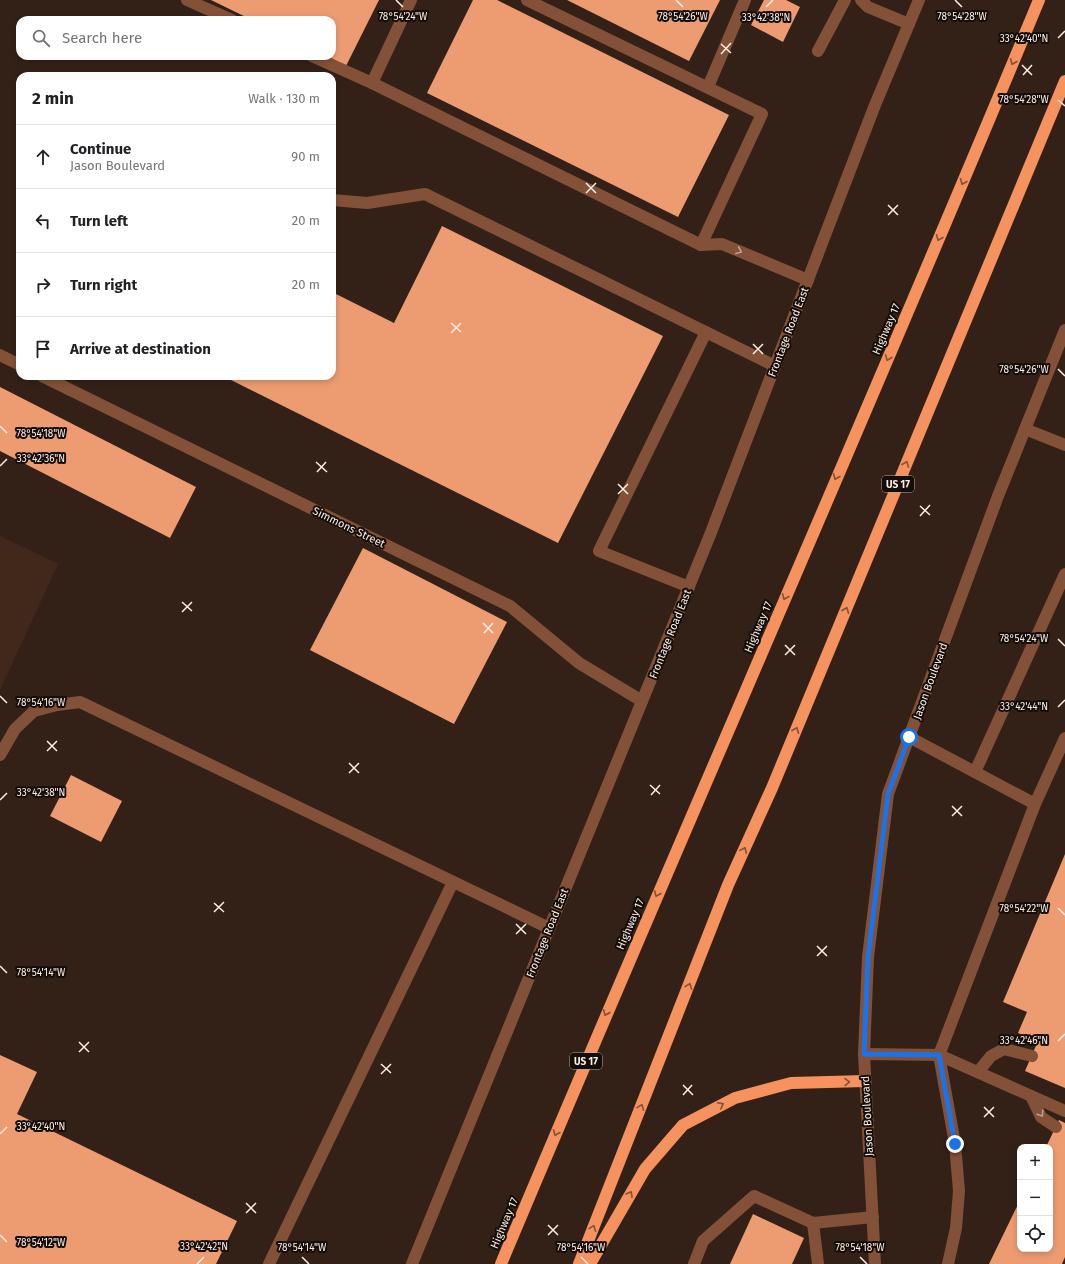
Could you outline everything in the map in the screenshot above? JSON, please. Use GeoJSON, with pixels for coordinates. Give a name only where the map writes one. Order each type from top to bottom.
{"type":"FeatureCollection","features":[{"type":"Feature","properties":{"kind":"highway","name":"Highway 17"},"geometry":{"type":"LineString","coordinates":[[501,1264],[606,1014],[1039,0]]}},
{"type":"Feature","properties":{"kind":"highway","name":"US 17"},"geometry":{"type":"LineString","coordinates":[[579,1264],[728,885],[772,788],[1065,81]]}},
{"type":"Feature","properties":{"kind":"highway"},"geometry":{"type":"LineString","coordinates":[[590,1264],[645,1169],[683,1124],[736,1098],[791,1083],[865,1081]]}},
{"type":"Feature","properties":{"kind":"street"},"geometry":{"type":"LineString","coordinates":[[188,0],[223,16]]}},
{"type":"Feature","properties":{"kind":"street"},"geometry":{"type":"LineString","coordinates":[[372,83],[411,0]]}},
{"type":"Feature","properties":{"kind":"street"},"geometry":{"type":"LineString","coordinates":[[526,0],[762,114],[701,245]]}},
{"type":"Feature","properties":{"kind":"street"},"geometry":{"type":"LineString","coordinates":[[708,87],[745,0]]}},
{"type":"Feature","properties":{"kind":"street"},"geometry":{"type":"LineString","coordinates":[[818,51],[845,0]]}},
{"type":"Feature","properties":{"kind":"street"},"geometry":{"type":"LineString","coordinates":[[861,0],[868,7],[909,24]]}},
{"type":"Feature","properties":{"kind":"street","name":"Frontage Road East"},"geometry":{"type":"LineString","coordinates":[[412,1264],[710,535],[875,105],[919,0]]}},
{"type":"Feature","properties":{"kind":"street"},"geometry":{"type":"LineString","coordinates":[[321,60],[372,83],[701,245],[722,244],[808,280]]}},
{"type":"Feature","properties":{"kind":"street"},"geometry":{"type":"LineString","coordinates":[[336,200],[367,203],[425,194],[775,366]]}},
{"type":"Feature","properties":{"kind":"street","name":"Jason Boulevard"},"geometry":{"type":"LineString","coordinates":[[875,1264],[864,1054],[868,957],[888,794],[998,496],[1065,330]]}},
{"type":"Feature","properties":{"kind":"street"},"geometry":{"type":"LineString","coordinates":[[689,587],[599,551],[706,332]]}},
{"type":"Feature","properties":{"kind":"street"},"geometry":{"type":"LineString","coordinates":[[0,355],[16,363]]}},
{"type":"Feature","properties":{"kind":"street","name":"Simmons Street"},"geometry":{"type":"LineString","coordinates":[[50,380],[510,606],[579,663],[642,701]]}},
{"type":"Feature","properties":{"kind":"street"},"geometry":{"type":"LineString","coordinates":[[1025,429],[1065,445]]}},
{"type":"Feature","properties":{"kind":"street"},"geometry":{"type":"LineString","coordinates":[[976,772],[1065,574]]}},
{"type":"Feature","properties":{"kind":"street"},"geometry":{"type":"LineString","coordinates":[[0,754],[15,729],[34,711],[57,705],[80,702],[549,928]]}},
{"type":"Feature","properties":{"kind":"street"},"geometry":{"type":"LineString","coordinates":[[909,737],[1035,804]]}},
{"type":"Feature","properties":{"kind":"street"},"geometry":{"type":"LineString","coordinates":[[948,1264],[956,1228],[959,1191],[955,1144],[939,1055],[1035,804],[1065,738]]}},
{"type":"Feature","properties":{"kind":"street"},"geometry":{"type":"LineString","coordinates":[[269,1264],[453,882]]}},
{"type":"Feature","properties":{"kind":"street"},"geometry":{"type":"LineString","coordinates":[[978,1072],[991,1056],[1004,1049],[1032,1056]]}},
{"type":"Feature","properties":{"kind":"street"},"geometry":{"type":"LineString","coordinates":[[864,1054],[939,1055],[1065,1111]]}},
{"type":"Feature","properties":{"kind":"street"},"geometry":{"type":"LineString","coordinates":[[1031,1096],[1041,1117],[1056,1128]]}},
{"type":"Feature","properties":{"kind":"street"},"geometry":{"type":"LineString","coordinates":[[694,1264],[703,1241],[754,1196],[813,1223],[873,1217]]}},
{"type":"Feature","properties":{"kind":"street"},"geometry":{"type":"LineString","coordinates":[[813,1223],[818,1264]]}},
{"type":"Feature","properties":{"kind":"shaded area"},"geometry":{"type":"Polygon","coordinates":[[[0,536],[58,564],[0,690],[0,536]]]}},
{"type":"Feature","properties":{"kind":"building"},"geometry":{"type":"Polygon","coordinates":[[[211,0],[379,0],[346,66],[334,60],[336,60],[336,16],[244,16],[211,0]]]}},
{"type":"Feature","properties":{"kind":"building"},"geometry":{"type":"Polygon","coordinates":[[[473,0],[497,0],[729,115],[678,217],[427,93],[473,0]]]}},
{"type":"Feature","properties":{"kind":"building"},"geometry":{"type":"Polygon","coordinates":[[[567,0],[720,0],[689,61],[567,0]]]}},
{"type":"Feature","properties":{"kind":"building"},"geometry":{"type":"Polygon","coordinates":[[[764,0],[786,0],[800,7],[783,42],[751,25],[764,0]]]}},
{"type":"Feature","properties":{"kind":"building"},"geometry":{"type":"Polygon","coordinates":[[[442,226],[663,336],[558,543],[231,380],[336,380],[336,294],[394,323],[442,226]]]}},
{"type":"Feature","properties":{"kind":"building"},"geometry":{"type":"Polygon","coordinates":[[[0,387],[196,487],[170,538],[0,451],[0,387]]]}},
{"type":"Feature","properties":{"kind":"building"},"geometry":{"type":"Polygon","coordinates":[[[363,548],[507,622],[454,724],[310,650],[363,548]]]}},
{"type":"Feature","properties":{"kind":"building"},"geometry":{"type":"Polygon","coordinates":[[[71,775],[122,801],[101,842],[50,816],[71,775]]]}},
{"type":"Feature","properties":{"kind":"building"},"geometry":{"type":"Polygon","coordinates":[[[1065,854],[1065,1088],[1025,1071],[1038,1041],[1018,1033],[1027,1012],[1003,1002],[1065,854]]]}},
{"type":"Feature","properties":{"kind":"building"},"geometry":{"type":"Polygon","coordinates":[[[0,1055],[37,1072],[17,1114],[237,1221],[216,1264],[0,1264],[0,1055]]]}},
{"type":"Feature","properties":{"kind":"building"},"geometry":{"type":"Polygon","coordinates":[[[1059,1120],[1065,1123],[1065,1257],[1062,1264],[989,1264],[1017,1206],[1017,1252],[1053,1252],[1053,1144],[1047,1144],[1059,1120]]]}},
{"type":"Feature","properties":{"kind":"building"},"geometry":{"type":"Polygon","coordinates":[[[753,1214],[804,1238],[792,1264],[730,1264],[753,1214]]]}},
{"type":"Feature","properties":{"kind":"route"},"geometry":{"type":"LineString","coordinates":[[909,737],[888,794],[868,957],[864,1054],[939,1055],[955,1144]]}}]}
